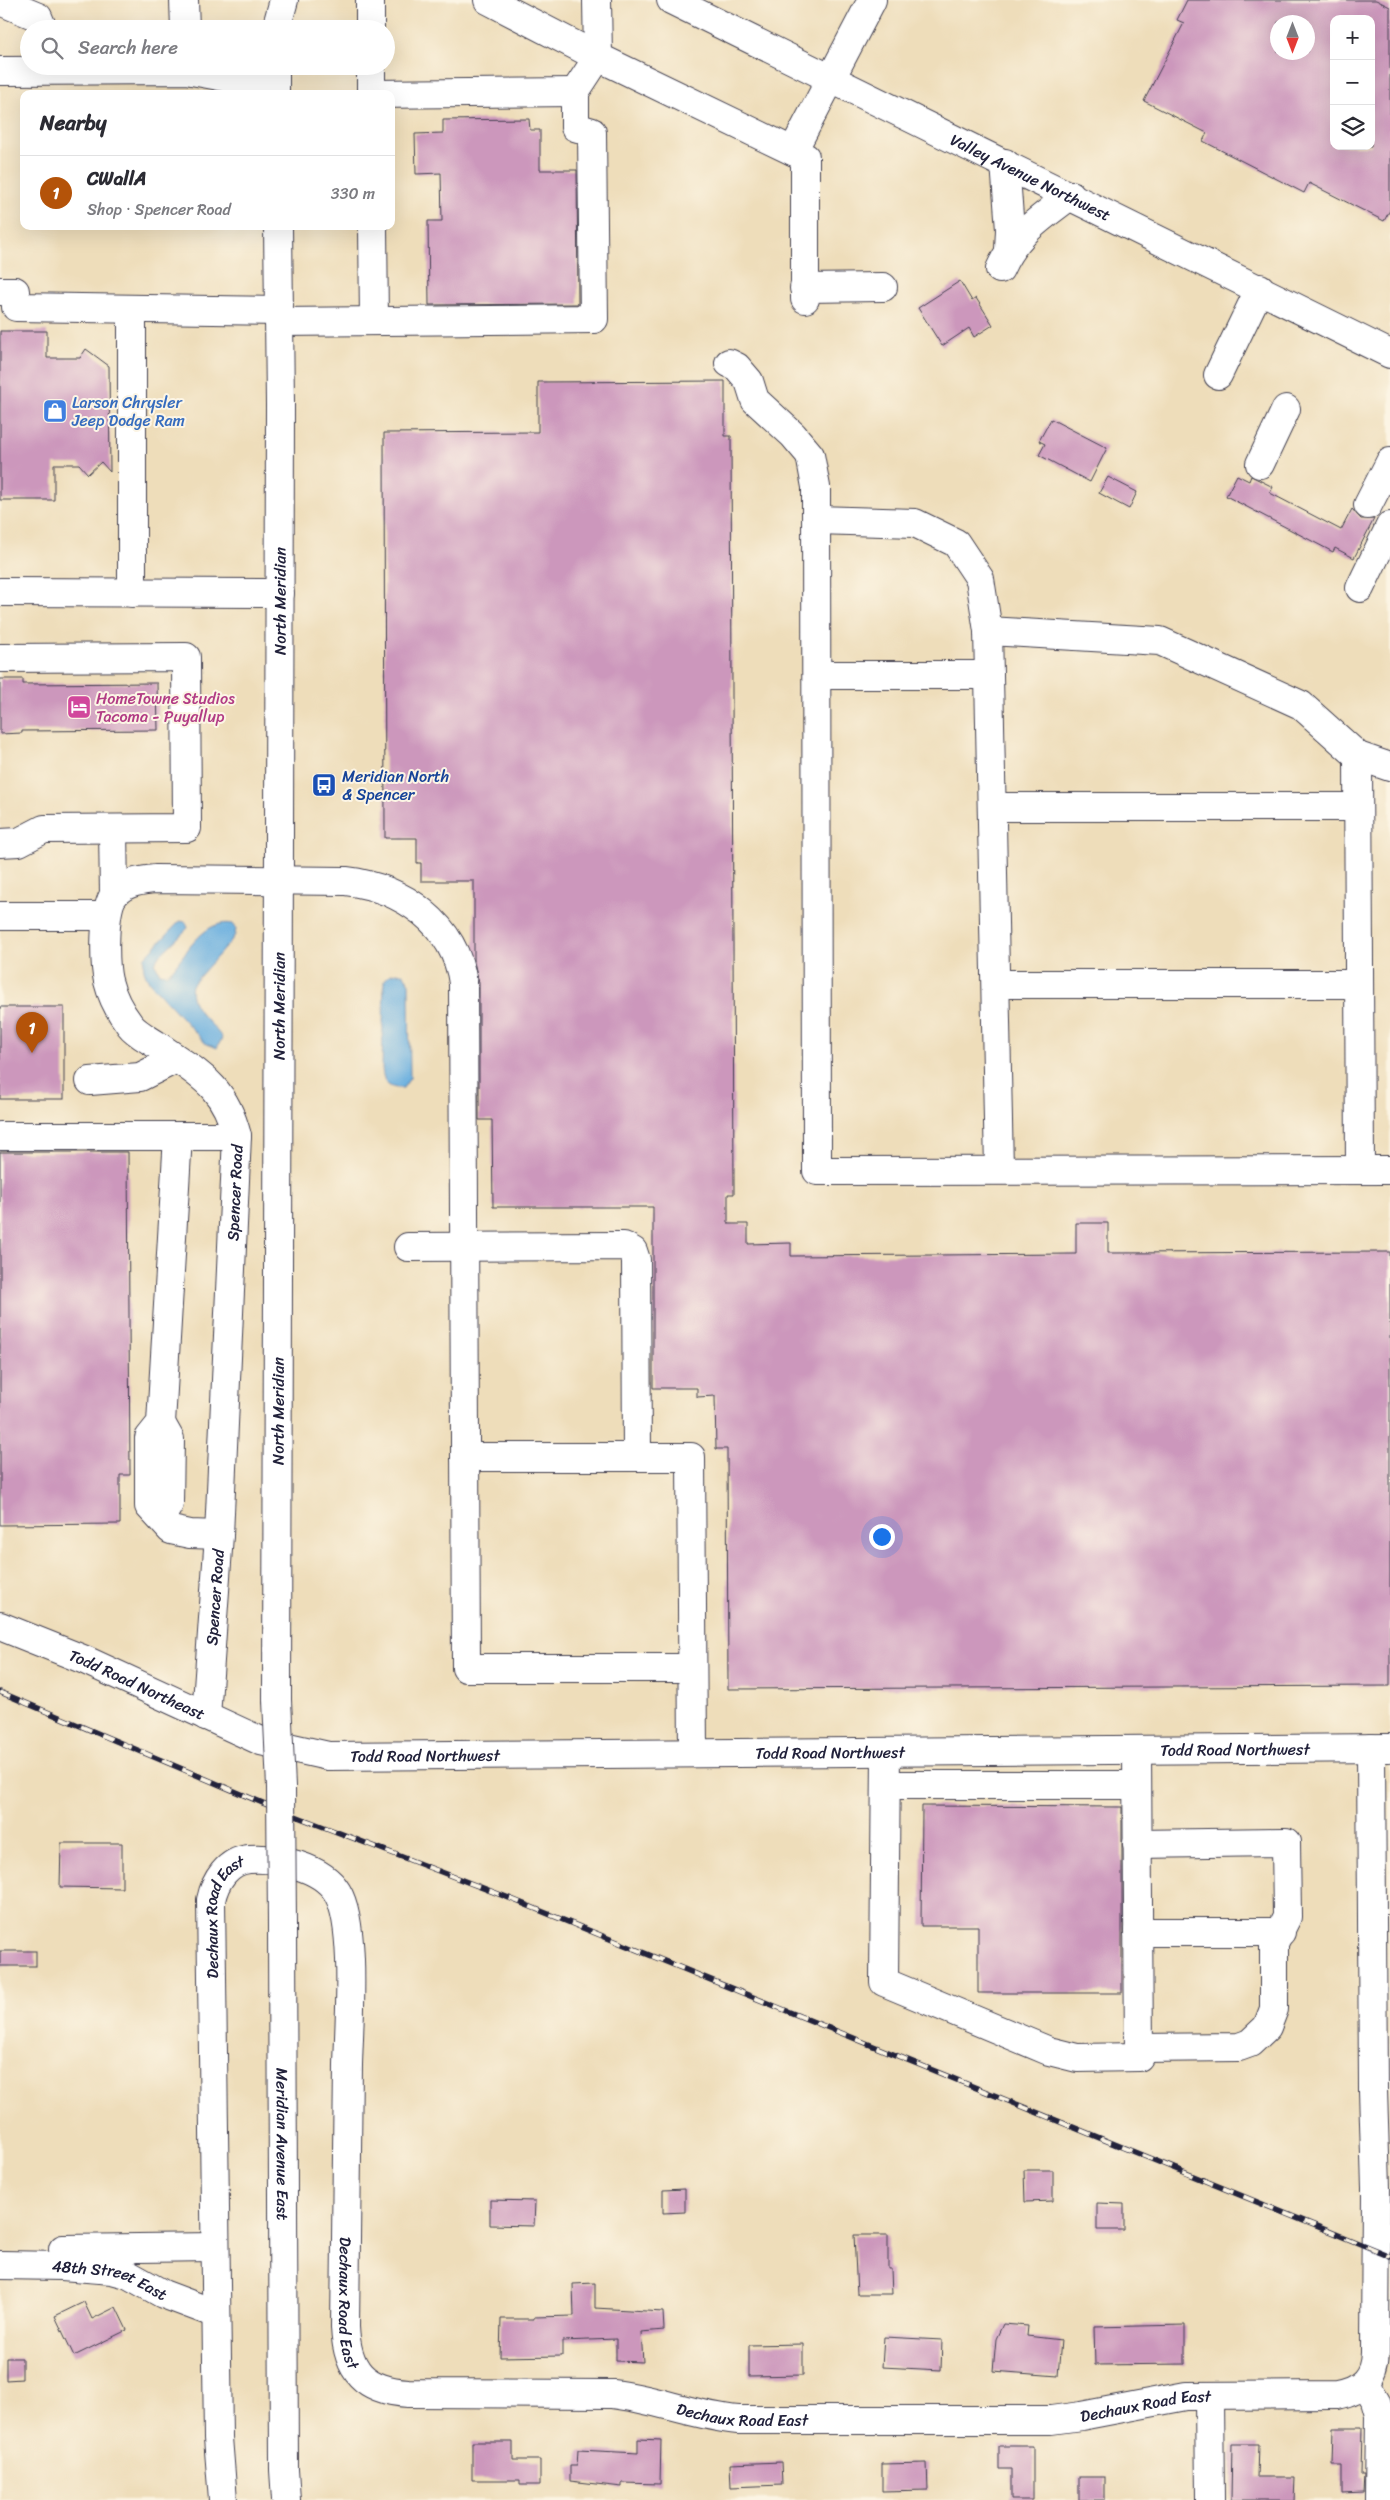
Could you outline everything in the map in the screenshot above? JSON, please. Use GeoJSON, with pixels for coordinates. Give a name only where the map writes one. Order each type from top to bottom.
{"type":"FeatureCollection","features":[{"type":"Feature","properties":{"kind":"street"},"geometry":{"type":"LineString","coordinates":[[0,0],[38,17],[39,20]]}},
{"type":"Feature","properties":{"kind":"street"},"geometry":{"type":"LineString","coordinates":[[184,0],[185,20]]}},
{"type":"Feature","properties":{"kind":"street"},"geometry":{"type":"LineString","coordinates":[[275,0],[276,20]]}},
{"type":"Feature","properties":{"kind":"street"},"geometry":{"type":"LineString","coordinates":[[278,20],[284,0]]}},
{"type":"Feature","properties":{"kind":"street"},"geometry":{"type":"LineString","coordinates":[[370,0],[370,20]]}},
{"type":"Feature","properties":{"kind":"street"},"geometry":{"type":"LineString","coordinates":[[488,0],[598,57],[805,158],[805,294],[883,287]]}},
{"type":"Feature","properties":{"kind":"street"},"geometry":{"type":"LineString","coordinates":[[0,291],[15,291],[16,307],[132,310],[374,321],[594,319],[592,132],[575,127],[575,92],[598,57],[597,0]]}},
{"type":"Feature","properties":{"kind":"street","name":"Valley Avenue Northwest"},"geometry":{"type":"LineString","coordinates":[[671,0],[1260,288],[1390,354]]}},
{"type":"Feature","properties":{"kind":"street"},"geometry":{"type":"LineString","coordinates":[[793,151],[872,0]]}},
{"type":"Feature","properties":{"kind":"street"},"geometry":{"type":"LineString","coordinates":[[0,71],[20,70]]}},
{"type":"Feature","properties":{"kind":"street"},"geometry":{"type":"LineString","coordinates":[[233,75],[275,82]]}},
{"type":"Feature","properties":{"kind":"street"},"geometry":{"type":"LineString","coordinates":[[371,75],[371,90]]}},
{"type":"Feature","properties":{"kind":"street"},"geometry":{"type":"LineString","coordinates":[[395,94],[575,92]]}},
{"type":"Feature","properties":{"kind":"street"},"geometry":{"type":"LineString","coordinates":[[1004,163],[1010,230],[1004,259],[1024,230],[1071,196]]}},
{"type":"Feature","properties":{"kind":"street","name":"North Meridian"},"geometry":{"type":"LineString","coordinates":[[278,230],[280,593],[277,1700],[281,1787]]}},
{"type":"Feature","properties":{"kind":"street"},"geometry":{"type":"LineString","coordinates":[[373,230],[374,321]]}},
{"type":"Feature","properties":{"kind":"street"},"geometry":{"type":"LineString","coordinates":[[1218,375],[1260,288]]}},
{"type":"Feature","properties":{"kind":"street"},"geometry":{"type":"LineString","coordinates":[[132,310],[132,593]]}},
{"type":"Feature","properties":{"kind":"street"},"geometry":{"type":"LineString","coordinates":[[729,362],[737,367],[749,381],[755,400],[793,435],[810,455],[816,486],[817,1170],[1390,1170]]}},
{"type":"Feature","properties":{"kind":"street"},"geometry":{"type":"LineString","coordinates":[[1260,464],[1286,409]]}},
{"type":"Feature","properties":{"kind":"street"},"geometry":{"type":"LineString","coordinates":[[1368,505],[1390,462]]}},
{"type":"Feature","properties":{"kind":"street"},"geometry":{"type":"LineString","coordinates":[[817,520],[915,522],[956,543],[980,579],[988,631],[999,1170]]}},
{"type":"Feature","properties":{"kind":"street"},"geometry":{"type":"LineString","coordinates":[[1360,588],[1390,526]]}},
{"type":"Feature","properties":{"kind":"street"},"geometry":{"type":"LineString","coordinates":[[0,592],[280,593]]}},
{"type":"Feature","properties":{"kind":"street"},"geometry":{"type":"LineString","coordinates":[[988,631],[1160,641],[1301,705],[1358,756],[1390,767]]}},
{"type":"Feature","properties":{"kind":"street"},"geometry":{"type":"LineString","coordinates":[[0,658],[186,657],[187,828],[44,829],[19,842],[0,843]]}},
{"type":"Feature","properties":{"kind":"street"},"geometry":{"type":"LineString","coordinates":[[817,675],[989,675]]}},
{"type":"Feature","properties":{"kind":"street"},"geometry":{"type":"LineString","coordinates":[[1358,756],[1360,1170]]}},
{"type":"Feature","properties":{"kind":"street"},"geometry":{"type":"LineString","coordinates":[[992,808],[1358,807]]}},
{"type":"Feature","properties":{"kind":"street","name":"Spencer Road"},"geometry":{"type":"LineString","coordinates":[[113,828],[108,979],[118,1007],[131,1027],[216,1089],[231,1112],[237,1136],[219,1535],[206,1716]]}},
{"type":"Feature","properties":{"kind":"street"},"geometry":{"type":"LineString","coordinates":[[0,916],[110,906],[131,882],[155,878],[346,881],[370,884],[391,892],[410,903],[434,923],[449,941],[456,955],[463,983],[466,1668],[692,1668]]}},
{"type":"Feature","properties":{"kind":"street"},"geometry":{"type":"LineString","coordinates":[[996,984],[1359,984]]}},
{"type":"Feature","properties":{"kind":"street"},"geometry":{"type":"LineString","coordinates":[[90,1081],[140,1077],[176,1059]]}},
{"type":"Feature","properties":{"kind":"street"},"geometry":{"type":"LineString","coordinates":[[0,1136],[237,1136]]}},
{"type":"Feature","properties":{"kind":"street"},"geometry":{"type":"LineString","coordinates":[[178,1136],[160,1423],[170,1439],[169,1504],[161,1518],[164,1525],[178,1532],[219,1535]]}},
{"type":"Feature","properties":{"kind":"street"},"geometry":{"type":"LineString","coordinates":[[408,1248],[624,1246],[633,1251],[636,1260],[637,1457]]}},
{"type":"Feature","properties":{"kind":"street"},"geometry":{"type":"LineString","coordinates":[[465,1457],[692,1457],[692,1753]]}},
{"type":"Feature","properties":{"kind":"street","name":"Todd Road Northeast"},"geometry":{"type":"LineString","coordinates":[[0,1626],[85,1660],[206,1716],[273,1744]]}},
{"type":"Feature","properties":{"kind":"street","name":"Todd Road Northwest"},"geometry":{"type":"LineString","coordinates":[[273,1744],[328,1756],[1381,1748]]}},
{"type":"Feature","properties":{"kind":"street"},"geometry":{"type":"LineString","coordinates":[[1379,2500],[1380,2415],[1376,2401],[1365,2383],[1371,2375],[1383,2308],[1374,2250],[1376,2188],[1373,2080],[1381,1748]]}},
{"type":"Feature","properties":{"kind":"street"},"geometry":{"type":"LineString","coordinates":[[886,1752],[884,1982],[1062,2055],[1077,2058],[1138,2057],[1137,1750]]}},
{"type":"Feature","properties":{"kind":"street"},"geometry":{"type":"LineString","coordinates":[[886,1785],[1137,1784]]}},
{"type":"Feature","properties":{"kind":"street","name":"Meridian Avenue East"},"geometry":{"type":"LineString","coordinates":[[281,1787],[284,2460],[286,2500]]}},
{"type":"Feature","properties":{"kind":"street"},"geometry":{"type":"LineString","coordinates":[[1138,1844],[1286,1842],[1287,1917],[1281,1932],[1274,1942],[1274,2009],[1272,2019],[1259,2036],[1239,2047],[1138,2048]]}},
{"type":"Feature","properties":{"kind":"street","name":"Dechaux Road East"},"geometry":{"type":"LineString","coordinates":[[223,2500],[218,2438],[214,2247],[211,1900],[220,1878],[235,1862],[250,1859],[303,1866],[329,1880],[343,1904],[348,1922],[345,2336],[348,2355],[353,2366],[369,2383],[389,2391],[408,2393],[613,2394],[651,2401],[700,2415],[738,2420],[1050,2420],[1082,2416],[1168,2398],[1337,2395],[1356,2390],[1365,2383]]}},
{"type":"Feature","properties":{"kind":"street"},"geometry":{"type":"LineString","coordinates":[[1138,1932],[1281,1932]]}},
{"type":"Feature","properties":{"kind":"street"},"geometry":{"type":"LineString","coordinates":[[0,2249],[214,2247]]}},
{"type":"Feature","properties":{"kind":"street","name":"48th Street East"},"geometry":{"type":"LineString","coordinates":[[0,2266],[62,2266],[112,2270],[127,2274],[170,2297],[216,2314]]}},
{"type":"Feature","properties":{"kind":"street"},"geometry":{"type":"LineString","coordinates":[[1209,2396],[1210,2500]]}},
{"type":"Feature","properties":{"kind":"water"},"geometry":{"type":"Polygon","coordinates":[[[180,921],[186,922],[188,928],[157,958],[155,964],[160,973],[166,974],[172,970],[205,931],[223,924],[233,924],[236,928],[235,935],[230,942],[192,985],[191,993],[196,1007],[222,1038],[217,1048],[206,1044],[150,983],[144,970],[145,957],[180,921]]]}},
{"type":"Feature","properties":{"kind":"water"},"geometry":{"type":"Polygon","coordinates":[[[396,973],[404,974],[409,983],[410,1078],[403,1088],[387,1084],[383,1077],[382,1067],[384,981],[389,975],[396,973]]]}},
{"type":"Feature","properties":{"kind":"building"},"geometry":{"type":"Polygon","coordinates":[[[1187,0],[1376,0],[1390,7],[1390,210],[1384,221],[1309,183],[1304,193],[1203,141],[1207,133],[1144,101],[1184,23],[1177,20],[1187,0]]]}},
{"type":"Feature","properties":{"kind":"building"},"geometry":{"type":"Polygon","coordinates":[[[529,119],[530,130],[540,130],[540,170],[577,170],[578,304],[429,305],[428,221],[442,221],[441,173],[416,174],[415,134],[443,133],[443,120],[529,119]]]}},
{"type":"Feature","properties":{"kind":"building"},"geometry":{"type":"Polygon","coordinates":[[[960,281],[972,301],[976,298],[993,325],[974,337],[969,328],[942,346],[918,308],[960,281]]]}},
{"type":"Feature","properties":{"kind":"building","name":"Larson Chrysler Jeep Dodge Ram"},"geometry":{"type":"Polygon","coordinates":[[[0,331],[47,331],[47,358],[80,358],[86,349],[109,366],[110,472],[101,462],[88,474],[79,464],[54,464],[54,500],[0,500],[0,331]]]}},
{"type":"Feature","properties":{"kind":"building"},"geometry":{"type":"Polygon","coordinates":[[[725,381],[725,436],[731,436],[734,1194],[728,1194],[728,1224],[748,1224],[748,1244],[791,1243],[791,1256],[1076,1254],[1076,1223],[1108,1223],[1108,1253],[1390,1252],[1390,1686],[728,1689],[727,1449],[716,1449],[715,1396],[697,1397],[697,1388],[653,1388],[653,1207],[493,1207],[492,1120],[479,1120],[479,983],[474,962],[474,881],[421,881],[421,863],[417,863],[417,838],[385,838],[384,433],[538,432],[538,382],[725,381]]]}},
{"type":"Feature","properties":{"kind":"building"},"geometry":{"type":"Polygon","coordinates":[[[1051,419],[1107,448],[1090,482],[1039,455],[1045,444],[1039,441],[1051,419]]]}},
{"type":"Feature","properties":{"kind":"building"},"geometry":{"type":"Polygon","coordinates":[[[1237,475],[1249,481],[1251,476],[1273,487],[1270,493],[1341,530],[1352,509],[1361,519],[1374,519],[1354,558],[1335,548],[1333,552],[1226,496],[1237,475]]]}},
{"type":"Feature","properties":{"kind":"building"},"geometry":{"type":"Polygon","coordinates":[[[1108,477],[1137,492],[1129,509],[1099,493],[1108,477]]]}},
{"type":"Feature","properties":{"kind":"building","name":"HomeTowne Studios Tacoma - Puyallup"},"geometry":{"type":"Polygon","coordinates":[[[0,679],[23,679],[23,684],[157,683],[158,730],[22,731],[22,733],[0,734],[0,679]]]}},
{"type":"Feature","properties":{"kind":"building"},"geometry":{"type":"Polygon","coordinates":[[[0,1007],[64,1007],[64,1099],[0,1099],[0,1007]]]}},
{"type":"Feature","properties":{"kind":"building"},"geometry":{"type":"Polygon","coordinates":[[[0,1152],[128,1152],[130,1475],[120,1475],[120,1524],[0,1525],[0,1152]]]}},
{"type":"Feature","properties":{"kind":"building"},"geometry":{"type":"Polygon","coordinates":[[[922,1806],[1122,1807],[1122,1993],[978,1993],[978,1926],[921,1926],[922,1806]]]}},
{"type":"Feature","properties":{"kind":"building"},"geometry":{"type":"Polygon","coordinates":[[[61,1843],[122,1843],[122,1888],[60,1887],[61,1843]]]}},
{"type":"Feature","properties":{"kind":"building"},"geometry":{"type":"Polygon","coordinates":[[[0,1951],[36,1951],[36,1966],[0,1966],[0,1951]]]}},
{"type":"Feature","properties":{"kind":"building"},"geometry":{"type":"Polygon","coordinates":[[[1024,2170],[1053,2170],[1053,2201],[1025,2202],[1024,2170]]]}},
{"type":"Feature","properties":{"kind":"building"},"geometry":{"type":"Polygon","coordinates":[[[685,2189],[685,2212],[663,2213],[663,2190],[685,2189]]]}},
{"type":"Feature","properties":{"kind":"building"},"geometry":{"type":"Polygon","coordinates":[[[490,2200],[535,2201],[534,2226],[490,2225],[490,2200]]]}},
{"type":"Feature","properties":{"kind":"building"},"geometry":{"type":"Polygon","coordinates":[[[1097,2203],[1124,2204],[1124,2230],[1097,2230],[1097,2203]]]}},
{"type":"Feature","properties":{"kind":"building"},"geometry":{"type":"Polygon","coordinates":[[[854,2235],[888,2235],[888,2269],[891,2269],[892,2294],[857,2294],[854,2235]]]}},
{"type":"Feature","properties":{"kind":"building"},"geometry":{"type":"Polygon","coordinates":[[[595,2283],[595,2308],[663,2312],[664,2330],[641,2332],[643,2362],[616,2361],[616,2339],[562,2341],[562,2356],[500,2357],[501,2319],[574,2316],[573,2284],[595,2283]]]}},
{"type":"Feature","properties":{"kind":"building"},"geometry":{"type":"Polygon","coordinates":[[[84,2302],[92,2319],[116,2307],[127,2330],[74,2356],[55,2316],[84,2302]]]}},
{"type":"Feature","properties":{"kind":"building"},"geometry":{"type":"Polygon","coordinates":[[[1003,2324],[1028,2326],[1027,2336],[1061,2340],[1058,2376],[993,2371],[996,2339],[1003,2324]]]}},
{"type":"Feature","properties":{"kind":"building"},"geometry":{"type":"Polygon","coordinates":[[[1185,2325],[1185,2364],[1095,2365],[1094,2327],[1185,2325]]]}},
{"type":"Feature","properties":{"kind":"building"},"geometry":{"type":"Polygon","coordinates":[[[884,2337],[942,2340],[941,2370],[882,2367],[884,2337]]]}},
{"type":"Feature","properties":{"kind":"building"},"geometry":{"type":"Polygon","coordinates":[[[803,2344],[803,2375],[749,2376],[749,2345],[803,2344]]]}},
{"type":"Feature","properties":{"kind":"building"},"geometry":{"type":"Polygon","coordinates":[[[6,2358],[22,2358],[22,2379],[6,2380],[6,2358]]]}},
{"type":"Feature","properties":{"kind":"building"},"geometry":{"type":"Polygon","coordinates":[[[1333,2428],[1362,2428],[1361,2476],[1364,2476],[1363,2493],[1342,2494],[1342,2465],[1332,2465],[1333,2428]]]}},
{"type":"Feature","properties":{"kind":"building"},"geometry":{"type":"Polygon","coordinates":[[[638,2439],[661,2440],[660,2484],[622,2483],[622,2487],[570,2481],[570,2466],[577,2466],[578,2450],[638,2453],[638,2439]]]}},
{"type":"Feature","properties":{"kind":"building"},"geometry":{"type":"Polygon","coordinates":[[[472,2442],[513,2442],[513,2460],[540,2460],[540,2485],[520,2485],[520,2480],[472,2480],[472,2442]]]}},
{"type":"Feature","properties":{"kind":"building"},"geometry":{"type":"Polygon","coordinates":[[[1232,2444],[1258,2444],[1257,2477],[1295,2477],[1294,2500],[1231,2500],[1232,2444]]]}},
{"type":"Feature","properties":{"kind":"building"},"geometry":{"type":"Polygon","coordinates":[[[999,2446],[1033,2446],[1033,2500],[1011,2500],[1011,2469],[999,2469],[999,2446]]]}},
{"type":"Feature","properties":{"kind":"building"},"geometry":{"type":"Polygon","coordinates":[[[781,2462],[782,2485],[731,2487],[730,2464],[781,2462]]]}},
{"type":"Feature","properties":{"kind":"building"},"geometry":{"type":"Polygon","coordinates":[[[927,2463],[928,2490],[882,2491],[882,2464],[927,2463]]]}},
{"type":"Feature","properties":{"kind":"building"},"geometry":{"type":"Polygon","coordinates":[[[1079,2477],[1105,2477],[1105,2500],[1079,2500],[1079,2477]]]}},
{"type":"Feature","properties":{"kind":"railway"},"geometry":{"type":"LineString","coordinates":[[0,1692],[277,1809],[509,1898],[1390,2256]]}},
{"type":"Feature","properties":{"kind":"place","name":"Larson Chrysler Jeep Dodge Ram"},"geometry":{"type":"Point","coordinates":[55,411]}},
{"type":"Feature","properties":{"kind":"place","name":"HomeTowne Studios Tacoma - Puyallup"},"geometry":{"type":"Point","coordinates":[79,707]}},
{"type":"Feature","properties":{"kind":"place","name":"Meridian North & Spencer"},"geometry":{"type":"Point","coordinates":[324,785]}},
{"type":"Feature","properties":{"kind":"place","name":"CWallA"},"geometry":{"type":"Point","coordinates":[32,1053]}}]}
